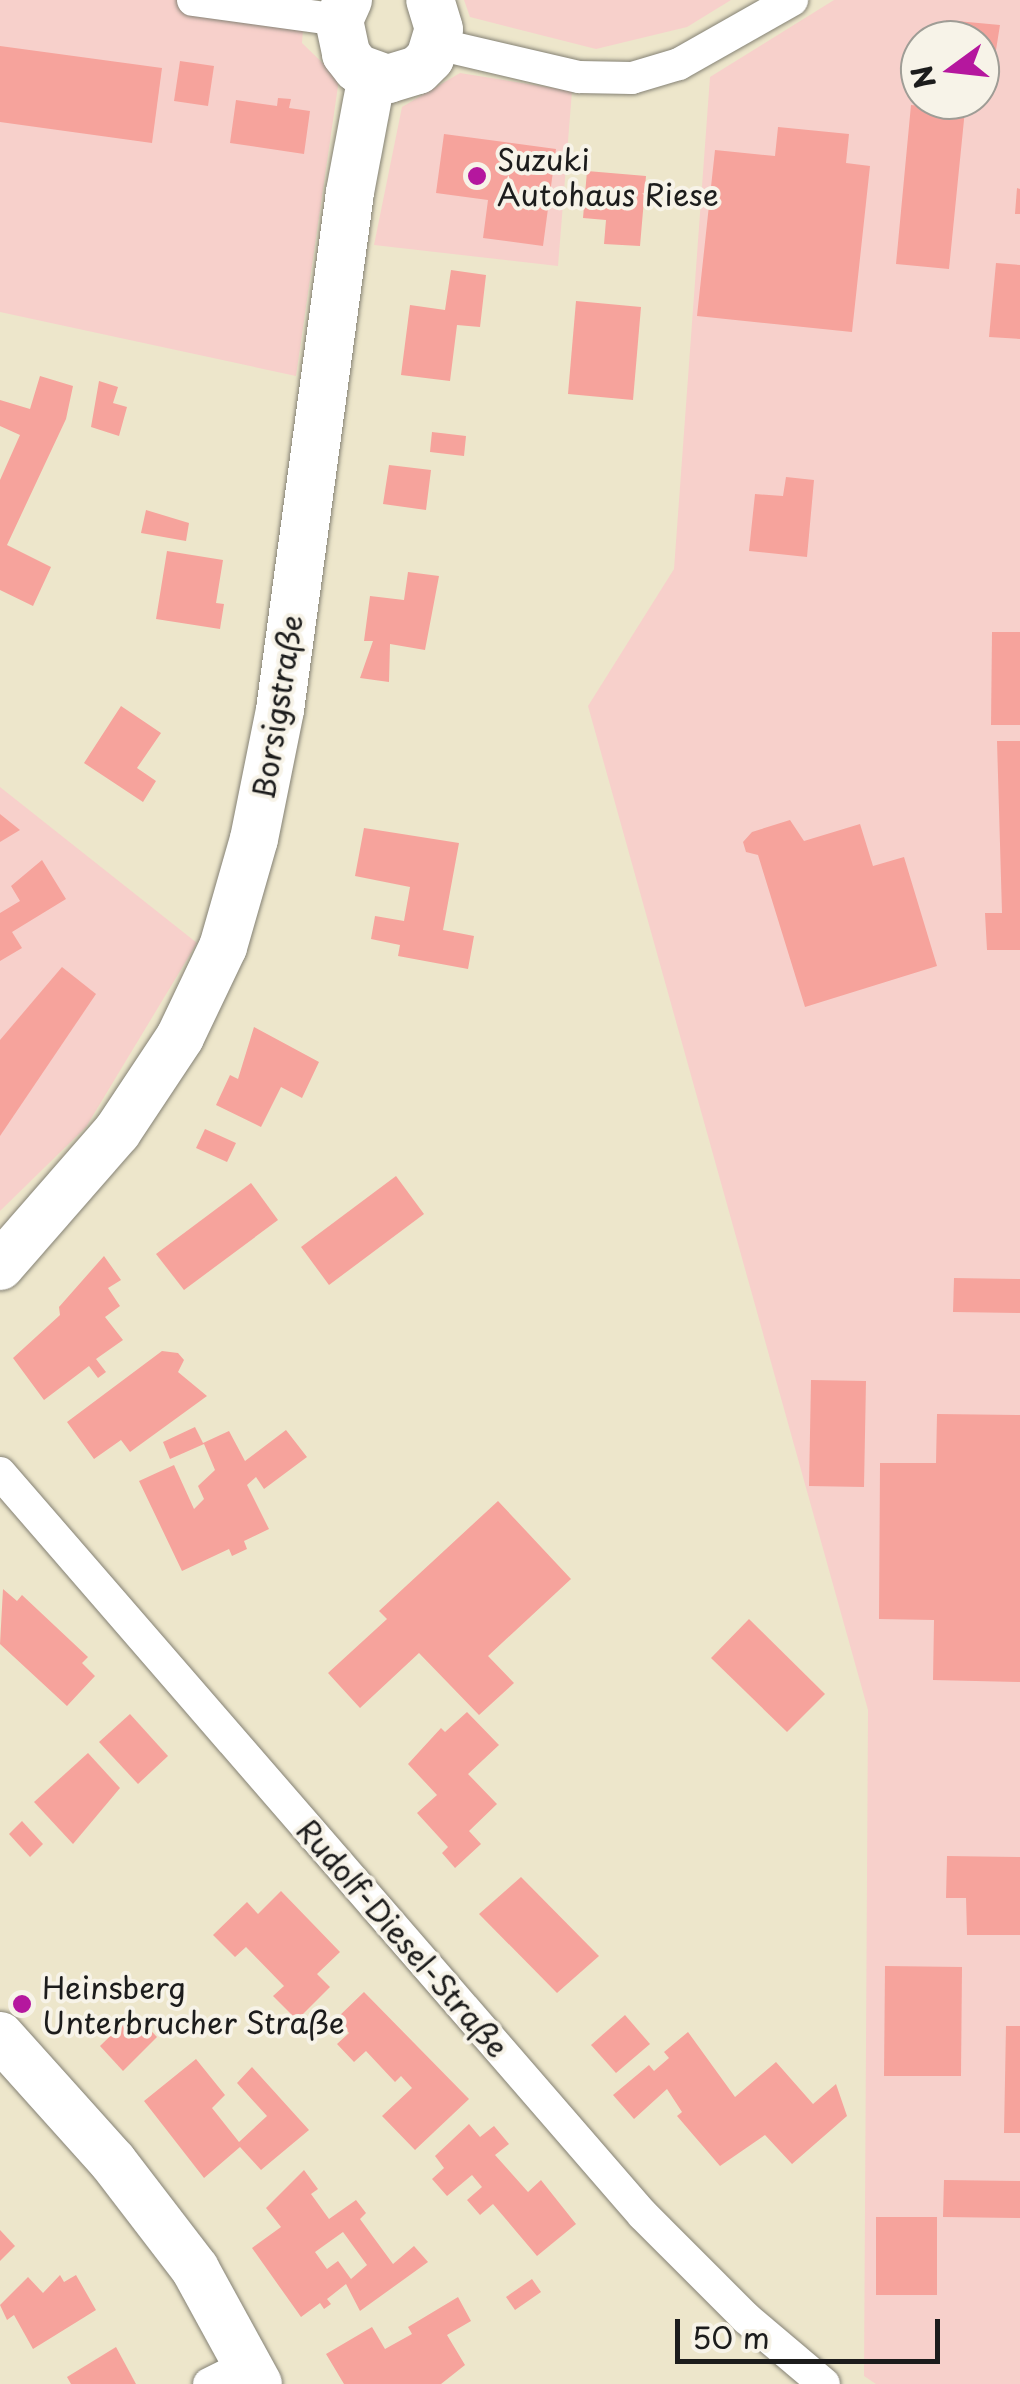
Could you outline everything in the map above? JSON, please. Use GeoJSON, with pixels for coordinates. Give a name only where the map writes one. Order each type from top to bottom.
{"type":"FeatureCollection","features":[{"type":"Feature","properties":{"kind":"street"},"geometry":{"type":"LineString","coordinates":[[193,0],[343,10],[346,54],[372,76],[418,70],[433,22],[579,77],[632,78],[678,64],[792,0]]}},
{"type":"Feature","properties":{"kind":"street","name":"Borsigstraße"},"geometry":{"type":"LineString","coordinates":[[0,1266],[117,1132],[180,1037],[223,946],[254,840],[280,710],[345,229],[372,76]]}},
{"type":"Feature","properties":{"kind":"street","name":"Rudolf-Diesel-Straße"},"geometry":{"type":"LineString","coordinates":[[0,1473],[643,2215],[746,2318],[824,2384]]}},
{"type":"Feature","properties":{"kind":"street"},"geometry":{"type":"LineString","coordinates":[[0,2036],[113,2162],[195,2269],[239,2377]]}},
{"type":"Feature","properties":{"kind":"shaded area"},"geometry":{"type":"Polygon","coordinates":[[[0,0],[305,0],[302,43],[339,79],[296,376],[0,312],[0,0]]]}},
{"type":"Feature","properties":{"kind":"shaded area"},"geometry":{"type":"Polygon","coordinates":[[[464,0],[731,0],[687,27],[596,49],[470,17],[464,0]]]}},
{"type":"Feature","properties":{"kind":"shaded area"},"geometry":{"type":"Polygon","coordinates":[[[834,0],[1020,0],[1020,2384],[876,2384],[864,2376],[868,1710],[588,706],[674,569],[710,77],[834,0]]]}},
{"type":"Feature","properties":{"kind":"shaded area","name":"Suzuki Autohaus Riese"},"geometry":{"type":"Polygon","coordinates":[[[460,73],[572,91],[558,266],[374,245],[402,107],[460,73]]]}},
{"type":"Feature","properties":{"kind":"shaded area"},"geometry":{"type":"Polygon","coordinates":[[[0,787],[197,943],[86,1127],[0,1211],[0,787]]]}},
{"type":"Feature","properties":{"kind":"building"},"geometry":{"type":"Polygon","coordinates":[[[0,46],[162,68],[152,143],[0,122],[0,46]]]}},
{"type":"Feature","properties":{"kind":"building"},"geometry":{"type":"Polygon","coordinates":[[[180,61],[214,66],[208,106],[174,101],[180,61]]]}},
{"type":"Feature","properties":{"kind":"building"},"geometry":{"type":"Polygon","coordinates":[[[278,98],[291,99],[289,108],[310,111],[304,154],[230,143],[236,100],[277,106],[278,98]]]}},
{"type":"Feature","properties":{"kind":"building"},"geometry":{"type":"Polygon","coordinates":[[[910,120],[964,120],[949,269],[896,264],[910,120]]]}},
{"type":"Feature","properties":{"kind":"building"},"geometry":{"type":"Polygon","coordinates":[[[778,127],[849,134],[846,163],[870,166],[852,332],[697,316],[715,150],[775,156],[778,127]]]}},
{"type":"Feature","properties":{"kind":"building"},"geometry":{"type":"Polygon","coordinates":[[[444,134],[556,149],[543,246],[483,238],[488,200],[436,193],[444,134]]]}},
{"type":"Feature","properties":{"kind":"building"},"geometry":{"type":"Polygon","coordinates":[[[587,171],[646,176],[640,246],[604,244],[606,220],[583,218],[587,171]]]}},
{"type":"Feature","properties":{"kind":"building"},"geometry":{"type":"Polygon","coordinates":[[[1017,188],[1020,189],[1020,214],[1015,214],[1017,188]]]}},
{"type":"Feature","properties":{"kind":"building"},"geometry":{"type":"Polygon","coordinates":[[[996,263],[1020,265],[1020,339],[989,337],[996,263]]]}},
{"type":"Feature","properties":{"kind":"building"},"geometry":{"type":"Polygon","coordinates":[[[451,270],[486,275],[480,327],[457,325],[450,381],[401,375],[410,305],[445,310],[451,270]]]}},
{"type":"Feature","properties":{"kind":"building"},"geometry":{"type":"Polygon","coordinates":[[[576,301],[641,307],[633,400],[568,394],[576,301]]]}},
{"type":"Feature","properties":{"kind":"building"},"geometry":{"type":"Polygon","coordinates":[[[40,376],[73,386],[66,419],[7,545],[51,567],[33,606],[0,590],[0,480],[20,435],[0,426],[0,400],[30,409],[40,376]]]}},
{"type":"Feature","properties":{"kind":"building"},"geometry":{"type":"Polygon","coordinates":[[[99,381],[118,387],[113,403],[127,407],[119,436],[91,427],[99,381]]]}},
{"type":"Feature","properties":{"kind":"building"},"geometry":{"type":"Polygon","coordinates":[[[432,432],[466,436],[464,456],[430,452],[432,432]]]}},
{"type":"Feature","properties":{"kind":"building"},"geometry":{"type":"Polygon","coordinates":[[[389,465],[431,470],[426,510],[383,504],[389,465]]]}},
{"type":"Feature","properties":{"kind":"building"},"geometry":{"type":"Polygon","coordinates":[[[786,477],[814,480],[807,557],[749,551],[755,494],[783,496],[786,477]]]}},
{"type":"Feature","properties":{"kind":"building"},"geometry":{"type":"Polygon","coordinates":[[[146,510],[189,523],[186,541],[141,533],[146,510]]]}},
{"type":"Feature","properties":{"kind":"building"},"geometry":{"type":"Polygon","coordinates":[[[167,551],[223,560],[216,603],[224,604],[220,629],[156,619],[167,551]]]}},
{"type":"Feature","properties":{"kind":"building"},"geometry":{"type":"Polygon","coordinates":[[[408,572],[439,576],[425,650],[390,644],[389,682],[360,678],[373,641],[364,641],[370,596],[404,600],[408,572]]]}},
{"type":"Feature","properties":{"kind":"building"},"geometry":{"type":"Polygon","coordinates":[[[992,632],[1020,632],[1020,725],[991,725],[992,632]]]}},
{"type":"Feature","properties":{"kind":"building"},"geometry":{"type":"Polygon","coordinates":[[[121,706],[161,733],[137,768],[156,781],[143,802],[84,763],[121,706]]]}},
{"type":"Feature","properties":{"kind":"building"},"geometry":{"type":"Polygon","coordinates":[[[997,741],[1020,741],[1020,950],[987,950],[985,913],[1002,913],[997,741]]]}},
{"type":"Feature","properties":{"kind":"building"},"geometry":{"type":"Polygon","coordinates":[[[0,814],[20,830],[0,842],[0,814]]]}},
{"type":"Feature","properties":{"kind":"building"},"geometry":{"type":"Polygon","coordinates":[[[790,820],[804,841],[860,824],[873,866],[904,857],[937,966],[805,1007],[758,855],[746,852],[743,842],[752,832],[790,820]]]}},
{"type":"Feature","properties":{"kind":"building"},"geometry":{"type":"Polygon","coordinates":[[[364,828],[459,843],[443,930],[474,936],[468,969],[398,956],[400,945],[371,939],[375,916],[404,921],[410,887],[355,876],[364,828]]]}},
{"type":"Feature","properties":{"kind":"building"},"geometry":{"type":"Polygon","coordinates":[[[42,860],[66,899],[12,932],[22,948],[0,961],[0,913],[20,901],[11,886],[42,860]]]}},
{"type":"Feature","properties":{"kind":"building"},"geometry":{"type":"Polygon","coordinates":[[[62,967],[96,994],[0,1136],[0,1040],[62,967]]]}},
{"type":"Feature","properties":{"kind":"building"},"geometry":{"type":"Polygon","coordinates":[[[254,1027],[319,1062],[302,1098],[281,1087],[261,1127],[216,1105],[230,1075],[238,1079],[254,1027]]]}},
{"type":"Feature","properties":{"kind":"building"},"geometry":{"type":"Polygon","coordinates":[[[205,1129],[236,1143],[227,1162],[196,1148],[205,1129]]]}},
{"type":"Feature","properties":{"kind":"building"},"geometry":{"type":"Polygon","coordinates":[[[396,1176],[424,1214],[329,1285],[301,1247],[396,1176]]]}},
{"type":"Feature","properties":{"kind":"building"},"geometry":{"type":"Polygon","coordinates":[[[251,1183],[278,1220],[184,1290],[156,1254],[251,1183]]]}},
{"type":"Feature","properties":{"kind":"building"},"geometry":{"type":"Polygon","coordinates":[[[104,1256],[121,1280],[108,1288],[120,1306],[105,1317],[123,1340],[96,1359],[106,1372],[98,1378],[89,1366],[44,1400],[13,1358],[60,1315],[59,1307],[104,1256]]]}},
{"type":"Feature","properties":{"kind":"building"},"geometry":{"type":"Polygon","coordinates":[[[954,1278],[1020,1279],[1020,1313],[953,1312],[954,1278]]]}},
{"type":"Feature","properties":{"kind":"building"},"geometry":{"type":"Polygon","coordinates":[[[162,1351],[178,1353],[184,1360],[178,1372],[207,1396],[130,1452],[121,1440],[94,1459],[67,1422],[162,1351]]]}},
{"type":"Feature","properties":{"kind":"building"},"geometry":{"type":"Polygon","coordinates":[[[811,1380],[866,1381],[864,1487],[809,1486],[811,1380]]]}},
{"type":"Feature","properties":{"kind":"building"},"geometry":{"type":"Polygon","coordinates":[[[937,1414],[1020,1415],[1020,1682],[933,1680],[934,1620],[879,1619],[880,1463],[936,1463],[937,1414]]]}},
{"type":"Feature","properties":{"kind":"building"},"geometry":{"type":"Polygon","coordinates":[[[195,1427],[203,1443],[229,1431],[245,1461],[286,1430],[307,1457],[264,1489],[256,1477],[247,1485],[269,1529],[244,1541],[247,1549],[232,1556],[229,1549],[182,1571],[139,1481],[174,1465],[194,1509],[204,1499],[198,1486],[215,1470],[204,1444],[170,1459],[163,1442],[195,1427]]]}},
{"type":"Feature","properties":{"kind":"building"},"geometry":{"type":"Polygon","coordinates":[[[498,1501],[571,1579],[488,1656],[514,1683],[479,1715],[419,1653],[360,1708],[328,1673],[387,1619],[379,1611],[498,1501]]]}},
{"type":"Feature","properties":{"kind":"building"},"geometry":{"type":"Polygon","coordinates":[[[3,1589],[17,1601],[22,1595],[88,1657],[82,1663],[95,1676],[67,1706],[0,1644],[3,1589]]]}},
{"type":"Feature","properties":{"kind":"building"},"geometry":{"type":"Polygon","coordinates":[[[749,1619],[825,1694],[787,1732],[711,1658],[749,1619]]]}},
{"type":"Feature","properties":{"kind":"building"},"geometry":{"type":"Polygon","coordinates":[[[467,1712],[499,1745],[468,1774],[497,1804],[469,1831],[481,1844],[455,1868],[442,1853],[448,1847],[417,1813],[437,1795],[408,1764],[441,1728],[445,1732],[467,1712]]]}},
{"type":"Feature","properties":{"kind":"building"},"geometry":{"type":"Polygon","coordinates":[[[130,1714],[168,1756],[138,1784],[99,1742],[130,1714]]]}},
{"type":"Feature","properties":{"kind":"building"},"geometry":{"type":"Polygon","coordinates":[[[88,1753],[120,1788],[73,1844],[34,1802],[88,1753]]]}},
{"type":"Feature","properties":{"kind":"building"},"geometry":{"type":"Polygon","coordinates":[[[22,1821],[43,1844],[30,1857],[9,1834],[22,1821]]]}},
{"type":"Feature","properties":{"kind":"building"},"geometry":{"type":"Polygon","coordinates":[[[947,1856],[1020,1857],[1020,1935],[967,1935],[966,1898],[946,1898],[947,1856]]]}},
{"type":"Feature","properties":{"kind":"building"},"geometry":{"type":"Polygon","coordinates":[[[521,1877],[599,1956],[557,1993],[479,1914],[521,1877]]]}},
{"type":"Feature","properties":{"kind":"building"},"geometry":{"type":"Polygon","coordinates":[[[281,1891],[340,1952],[317,1974],[330,1987],[297,2020],[273,1996],[284,1986],[246,1947],[235,1957],[213,1935],[247,1902],[258,1914],[281,1891]]]}},
{"type":"Feature","properties":{"kind":"building"},"geometry":{"type":"Polygon","coordinates":[[[885,1966],[962,1967],[961,2076],[884,2076],[885,1966]]]}},
{"type":"Feature","properties":{"kind":"building"},"geometry":{"type":"Polygon","coordinates":[[[364,1992],[469,2099],[415,2150],[382,2116],[412,2088],[401,2076],[395,2082],[366,2051],[354,2062],[337,2044],[349,2033],[336,2019],[364,1992]]]}},
{"type":"Feature","properties":{"kind":"building"},"geometry":{"type":"Polygon","coordinates":[[[134,2013],[157,2037],[123,2071],[100,2046],[134,2013]]]}},
{"type":"Feature","properties":{"kind":"building"},"geometry":{"type":"Polygon","coordinates":[[[625,2015],[650,2044],[616,2073],[591,2045],[625,2015]]]}},
{"type":"Feature","properties":{"kind":"building"},"geometry":{"type":"Polygon","coordinates":[[[1006,2026],[1020,2026],[1020,2133],[1004,2133],[1006,2026]]]}},
{"type":"Feature","properties":{"kind":"building"},"geometry":{"type":"Polygon","coordinates":[[[688,2032],[735,2097],[776,2062],[813,2104],[836,2084],[847,2116],[792,2164],[765,2135],[720,2166],[677,2116],[682,2112],[667,2089],[634,2119],[613,2095],[649,2065],[654,2071],[669,2058],[664,2052],[688,2032]]]}},
{"type":"Feature","properties":{"kind":"building"},"geometry":{"type":"Polygon","coordinates":[[[196,2059],[225,2095],[212,2108],[239,2142],[267,2116],[237,2083],[252,2067],[309,2130],[261,2170],[240,2147],[204,2178],[144,2101],[196,2059]]]}},
{"type":"Feature","properties":{"kind":"building"},"geometry":{"type":"Polygon","coordinates":[[[469,2124],[480,2137],[494,2126],[509,2144],[495,2155],[528,2192],[541,2180],[576,2224],[537,2256],[493,2204],[480,2215],[467,2200],[482,2187],[472,2175],[447,2196],[432,2179],[444,2168],[435,2156],[469,2124]]]}},
{"type":"Feature","properties":{"kind":"building"},"geometry":{"type":"Polygon","coordinates":[[[304,2170],[318,2189],[311,2194],[329,2219],[356,2200],[366,2213],[360,2219],[393,2264],[414,2246],[428,2262],[360,2311],[346,2284],[327,2299],[331,2304],[324,2309],[320,2303],[301,2317],[252,2248],[281,2227],[266,2208],[304,2170]],[[343,2232],[315,2252],[327,2269],[338,2261],[351,2279],[367,2265],[343,2232]]]}},
{"type":"Feature","properties":{"kind":"building"},"geometry":{"type":"Polygon","coordinates":[[[944,2180],[1020,2181],[1020,2218],[943,2217],[944,2180]]]}},
{"type":"Feature","properties":{"kind":"building"},"geometry":{"type":"Polygon","coordinates":[[[876,2217],[937,2217],[937,2295],[876,2295],[876,2217]]]}},
{"type":"Feature","properties":{"kind":"building"},"geometry":{"type":"Polygon","coordinates":[[[0,2230],[15,2246],[0,2261],[0,2230]]]}},
{"type":"Feature","properties":{"kind":"building"},"geometry":{"type":"Polygon","coordinates":[[[60,2275],[64,2282],[76,2275],[96,2310],[33,2349],[14,2315],[7,2320],[0,2305],[28,2277],[43,2293],[60,2275]]]}},
{"type":"Feature","properties":{"kind":"building"},"geometry":{"type":"Polygon","coordinates":[[[532,2279],[541,2292],[515,2310],[506,2297],[532,2279]]]}},
{"type":"Feature","properties":{"kind":"building"},"geometry":{"type":"Polygon","coordinates":[[[458,2297],[471,2321],[447,2335],[465,2365],[441,2384],[344,2384],[326,2354],[372,2327],[385,2349],[412,2334],[408,2327],[458,2297]]]}},
{"type":"Feature","properties":{"kind":"building"},"geometry":{"type":"Polygon","coordinates":[[[116,2347],[136,2384],[71,2384],[67,2377],[116,2347]]]}},
{"type":"Feature","properties":{"kind":"place","name":"Suzuki Autohaus Riese"},"geometry":{"type":"Point","coordinates":[477,176]}},
{"type":"Feature","properties":{"kind":"place","name":"Heinsberg Unterbrucher Straße"},"geometry":{"type":"Point","coordinates":[22,2004]}}]}
